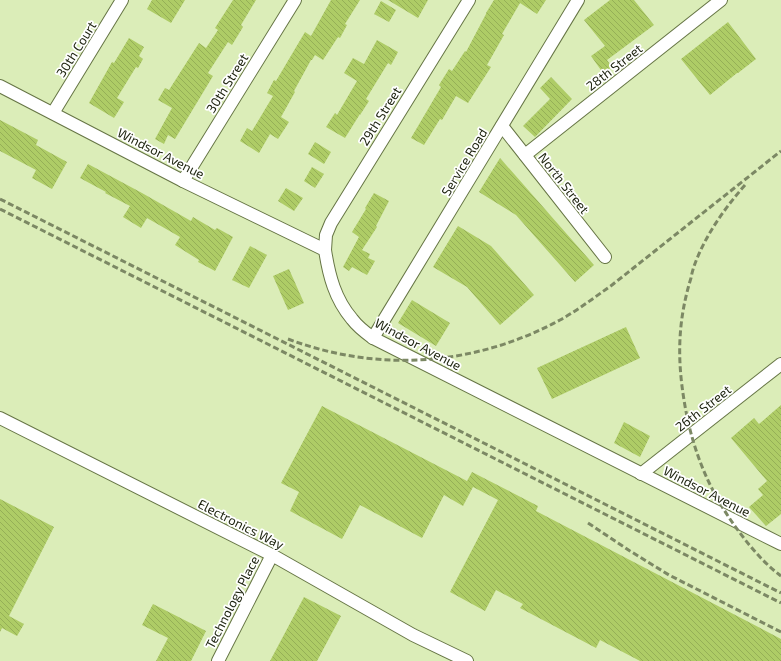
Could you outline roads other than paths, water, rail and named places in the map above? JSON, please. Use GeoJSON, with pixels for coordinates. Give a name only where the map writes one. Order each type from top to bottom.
{"type":"FeatureCollection","features":[{"type":"Feature","properties":{"kind":"street","name":"30th Court"},"geometry":{"type":"LineString","coordinates":[[53,113],[122,0]]}},
{"type":"Feature","properties":{"kind":"street","name":"30th Street"},"geometry":{"type":"LineString","coordinates":[[183,180],[295,0]]}},
{"type":"Feature","properties":{"kind":"street","name":"29th Street"},"geometry":{"type":"LineString","coordinates":[[325,250],[326,235],[331,223],[469,0]]}},
{"type":"Feature","properties":{"kind":"street","name":"Service Road"},"geometry":{"type":"LineString","coordinates":[[373,338],[578,0]]}},
{"type":"Feature","properties":{"kind":"street","name":"28th Street"},"geometry":{"type":"LineString","coordinates":[[525,155],[721,0]]}},
{"type":"Feature","properties":{"kind":"street","name":"Windsor Avenue"},"geometry":{"type":"LineString","coordinates":[[0,86],[183,180],[325,250],[329,274],[341,303],[360,328],[373,338],[781,544]]}},
{"type":"Feature","properties":{"kind":"street","name":"North Street"},"geometry":{"type":"LineString","coordinates":[[502,126],[605,257]]}},
{"type":"Feature","properties":{"kind":"street","name":"26th Street"},"geometry":{"type":"LineString","coordinates":[[642,474],[781,364]]}},
{"type":"Feature","properties":{"kind":"street","name":"Electronics Way"},"geometry":{"type":"LineString","coordinates":[[0,418],[272,555],[413,635],[467,661]]}},
{"type":"Feature","properties":{"kind":"street","name":"Technology Place"},"geometry":{"type":"LineString","coordinates":[[218,661],[272,555]]}},
{"type":"Feature","properties":{"kind":"railway"},"geometry":{"type":"LineString","coordinates":[[288,339],[322,350],[357,357],[391,360],[426,360],[460,355],[494,347],[528,335],[567,316],[612,285],[781,151]]}},
{"type":"Feature","properties":{"kind":"railway"},"geometry":{"type":"LineString","coordinates":[[745,185],[730,203],[711,231],[700,251],[695,265],[683,309],[680,339],[680,369],[687,418],[703,470],[729,518],[754,550],[781,576]]}},
{"type":"Feature","properties":{"kind":"railway"},"geometry":{"type":"LineString","coordinates":[[0,199],[781,593]]}},
{"type":"Feature","properties":{"kind":"railway"},"geometry":{"type":"LineString","coordinates":[[0,209],[781,603]]}},
{"type":"Feature","properties":{"kind":"railway"},"geometry":{"type":"LineString","coordinates":[[588,523],[669,575],[781,632]]}}]}
